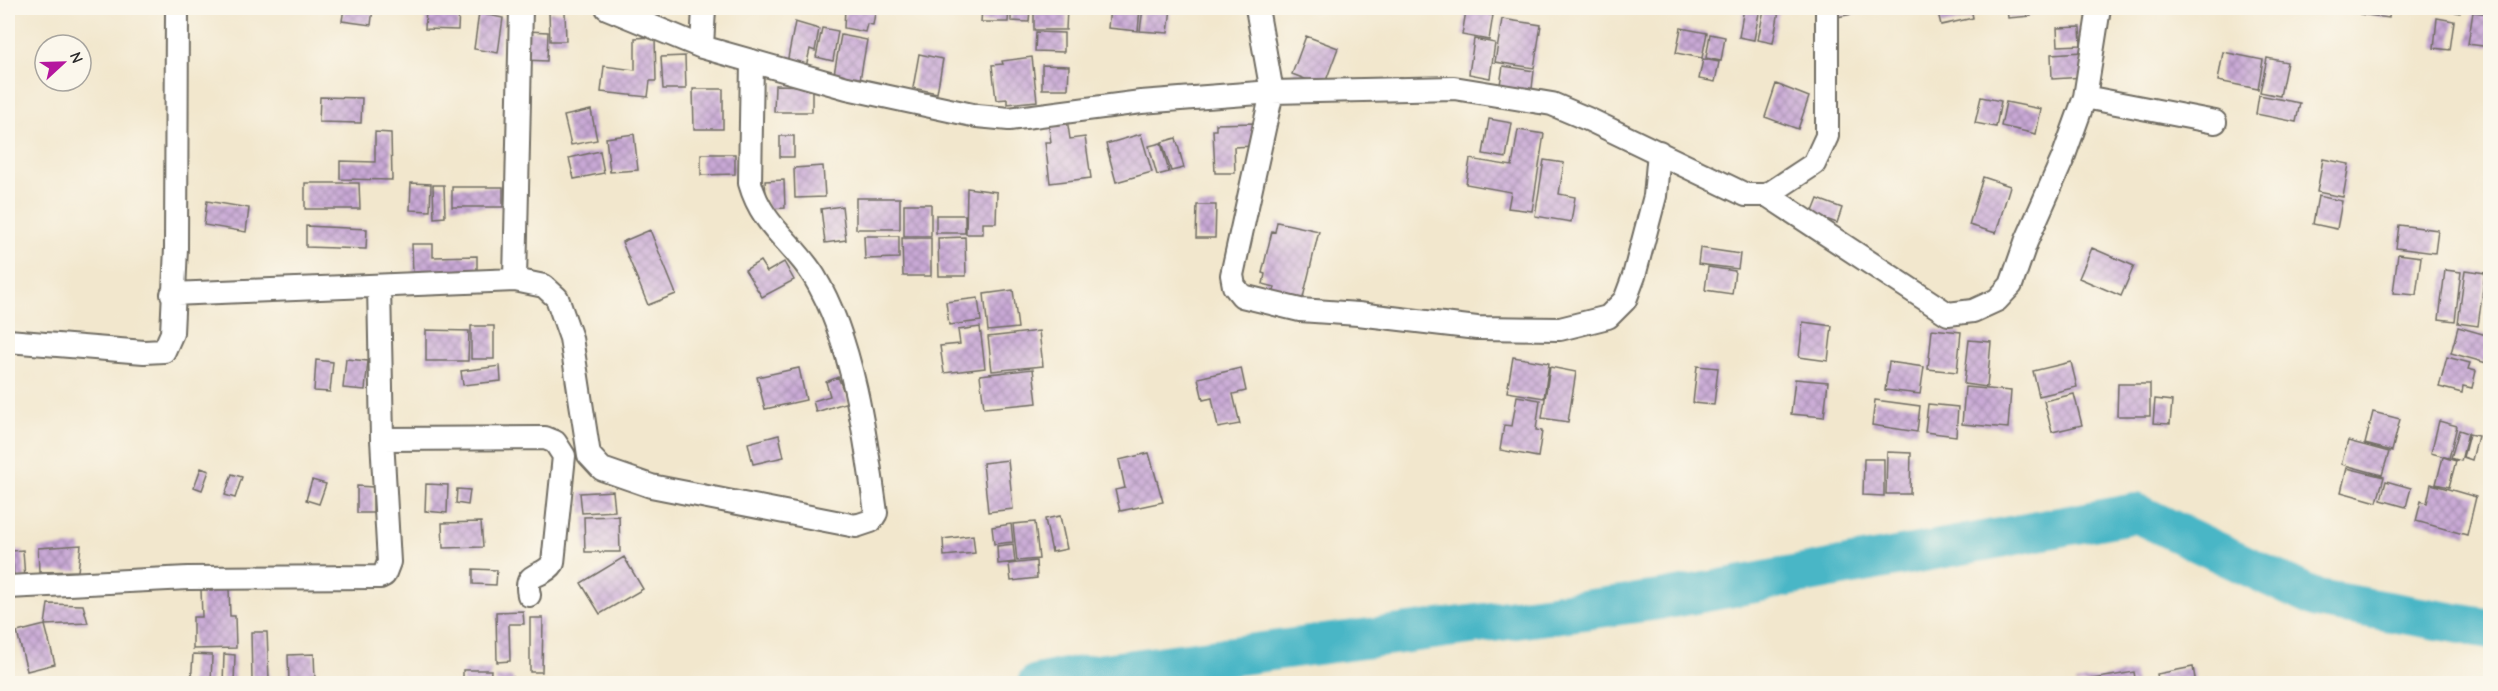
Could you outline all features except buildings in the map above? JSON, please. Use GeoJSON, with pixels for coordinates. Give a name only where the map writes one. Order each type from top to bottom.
{"type":"FeatureCollection","features":[{"type":"Feature","properties":{"kind":"street"},"geometry":{"type":"LineString","coordinates":[[8,341],[144,352],[164,351],[172,333],[172,294],[176,248],[177,8]]}},
{"type":"Feature","properties":{"kind":"street"},"geometry":{"type":"LineString","coordinates":[[515,280],[521,8]]}},
{"type":"Feature","properties":{"kind":"street"},"geometry":{"type":"LineString","coordinates":[[607,8],[702,47],[848,88],[977,116],[1009,119],[1141,102],[1272,92],[1454,88],[1552,104],[1659,152],[1746,195],[1767,195],[1948,314],[1973,311],[1997,300],[2010,285],[2063,158],[2085,97],[2099,8]]}},
{"type":"Feature","properties":{"kind":"street"},"geometry":{"type":"LineString","coordinates":[[702,47],[705,8]]}},
{"type":"Feature","properties":{"kind":"street"},"geometry":{"type":"LineString","coordinates":[[1257,8],[1272,92],[1232,275],[1234,286],[1242,296],[1300,310],[1358,314],[1477,328],[1560,329],[1608,317],[1625,300],[1635,276],[1655,196],[1659,152]]}},
{"type":"Feature","properties":{"kind":"street"},"geometry":{"type":"LineString","coordinates":[[1767,195],[1814,164],[1827,136],[1827,8]]}},
{"type":"Feature","properties":{"kind":"street"},"geometry":{"type":"LineString","coordinates":[[172,294],[515,280],[544,286],[557,298],[571,338],[589,455],[602,469],[651,486],[856,526],[871,521],[876,513],[864,427],[838,329],[814,277],[766,220],[755,200],[750,183],[752,61]]}},
{"type":"Feature","properties":{"kind":"street"},"geometry":{"type":"LineString","coordinates":[[2085,97],[2214,122]]}},
{"type":"Feature","properties":{"kind":"street"},"geometry":{"type":"LineString","coordinates":[[8,587],[188,578],[380,577],[385,573],[388,562],[382,439],[379,286]]}},
{"type":"Feature","properties":{"kind":"street"},"geometry":{"type":"LineString","coordinates":[[382,439],[545,438],[555,442],[564,456],[553,563],[528,581],[526,585],[529,595]]}},
{"type":"Feature","properties":{"kind":"waterway"},"geometry":{"type":"LineString","coordinates":[[1037,684],[1066,678],[1667,599],[2136,513],[2317,599],[2490,629]]}}]}
